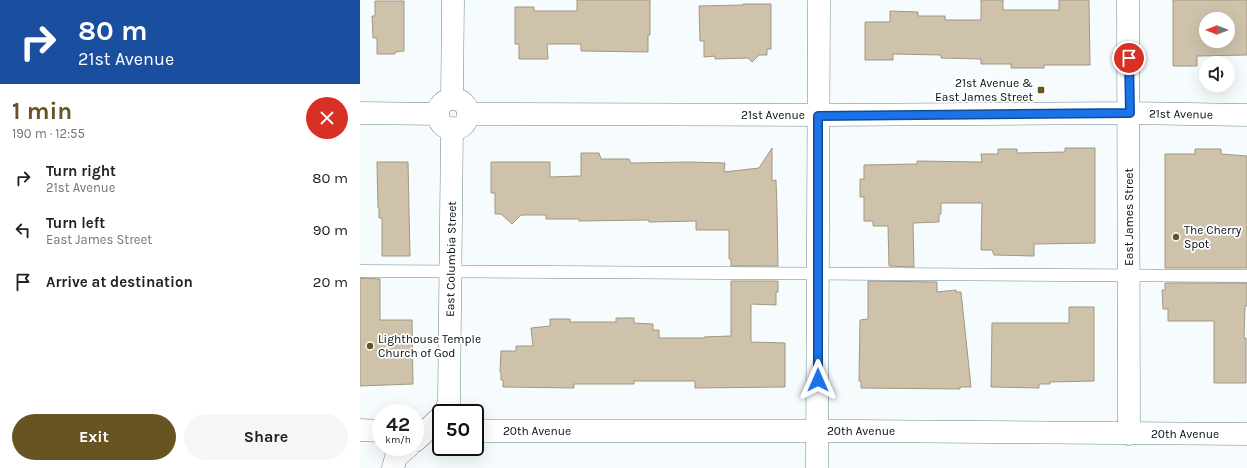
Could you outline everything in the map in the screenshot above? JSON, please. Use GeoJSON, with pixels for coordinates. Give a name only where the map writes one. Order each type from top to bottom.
{"type":"FeatureCollection","features":[{"type":"Feature","properties":{"kind":"street","name":"East Columbia Street"},"geometry":{"type":"LineString","coordinates":[[448,404],[453,0]]}},
{"type":"Feature","properties":{"kind":"street"},"geometry":{"type":"LineString","coordinates":[[818,468],[819,0]]}},
{"type":"Feature","properties":{"kind":"street","name":"East James Street"},"geometry":{"type":"LineString","coordinates":[[1128,0],[1130,113],[1129,434]]}},
{"type":"Feature","properties":{"kind":"street","name":"21st Avenue"},"geometry":{"type":"LineString","coordinates":[[360,114],[818,116],[1130,113],[1247,115]]}},
{"type":"Feature","properties":{"kind":"street"},"geometry":{"type":"LineString","coordinates":[[360,430],[372,431]]}},
{"type":"Feature","properties":{"kind":"street","name":"20th Avenue"},"geometry":{"type":"LineString","coordinates":[[484,431],[818,431],[1247,434]]}},
{"type":"Feature","properties":{"kind":"street"},"geometry":{"type":"LineString","coordinates":[[393,468],[397,456]]}},
{"type":"Feature","properties":{"kind":"lane"},"geometry":{"type":"LineString","coordinates":[[360,271],[1247,276]]}},
{"type":"Feature","properties":{"kind":"building"},"geometry":{"type":"Polygon","coordinates":[[[577,0],[650,0],[650,35],[648,35],[648,52],[581,51],[581,44],[547,44],[548,59],[519,59],[519,44],[515,44],[515,7],[534,7],[534,11],[577,11],[577,0]]]}},
{"type":"Feature","properties":{"kind":"building"},"geometry":{"type":"Polygon","coordinates":[[[981,0],[1003,0],[1003,10],[1059,10],[1059,0],[1089,0],[1090,65],[1044,65],[1044,68],[1011,68],[1011,64],[981,64],[981,59],[941,58],[941,55],[893,54],[893,60],[865,60],[865,22],[890,22],[890,11],[918,12],[918,16],[945,16],[945,20],[981,20],[981,0]]]}},
{"type":"Feature","properties":{"kind":"building"},"geometry":{"type":"Polygon","coordinates":[[[1173,0],[1247,0],[1247,55],[1197,56],[1197,66],[1173,66],[1173,0]]]}},
{"type":"Feature","properties":{"kind":"building"},"geometry":{"type":"Polygon","coordinates":[[[375,1],[404,1],[404,51],[395,52],[395,54],[377,54],[377,38],[373,38],[372,16],[375,16],[375,1]]]}},
{"type":"Feature","properties":{"kind":"building"},"geometry":{"type":"Polygon","coordinates":[[[771,4],[771,49],[767,49],[767,55],[759,55],[752,62],[748,58],[715,59],[715,56],[704,57],[704,41],[700,41],[699,6],[771,4]]]}},
{"type":"Feature","properties":{"kind":"building"},"geometry":{"type":"Polygon","coordinates":[[[772,148],[772,181],[776,180],[778,266],[731,266],[731,259],[729,259],[729,230],[696,230],[696,221],[579,221],[579,219],[546,219],[546,215],[521,215],[512,224],[501,214],[495,214],[495,193],[491,193],[491,162],[550,162],[550,177],[581,176],[581,153],[599,153],[601,159],[629,159],[631,163],[725,163],[724,172],[759,168],[772,148]]]}},
{"type":"Feature","properties":{"kind":"building"},"geometry":{"type":"Polygon","coordinates":[[[1065,148],[1095,148],[1095,243],[1034,244],[1034,256],[994,255],[992,250],[981,250],[982,203],[941,203],[939,222],[913,223],[914,267],[889,266],[888,226],[873,226],[873,221],[864,221],[864,197],[860,197],[860,179],[864,179],[864,165],[917,164],[917,161],[982,162],[981,154],[998,154],[998,149],[1017,149],[1017,153],[1065,152],[1065,148]]]}},
{"type":"Feature","properties":{"kind":"building"},"geometry":{"type":"Polygon","coordinates":[[[1195,149],[1221,149],[1221,154],[1247,156],[1247,268],[1165,268],[1165,154],[1195,154],[1195,149]]]}},
{"type":"Feature","properties":{"kind":"building"},"geometry":{"type":"Polygon","coordinates":[[[377,162],[408,162],[410,256],[382,256],[382,218],[379,218],[378,208],[377,162]]]}},
{"type":"Feature","properties":{"kind":"building"},"geometry":{"type":"Polygon","coordinates":[[[360,278],[380,279],[380,320],[412,320],[413,384],[360,386],[360,278]]]}},
{"type":"Feature","properties":{"kind":"building"},"geometry":{"type":"Polygon","coordinates":[[[731,281],[778,281],[776,305],[751,304],[751,342],[785,343],[785,387],[695,388],[695,381],[634,381],[634,384],[574,384],[574,388],[503,387],[503,380],[501,380],[500,372],[501,351],[516,351],[516,346],[533,346],[531,328],[550,326],[550,319],[570,319],[570,322],[616,322],[616,318],[634,318],[634,323],[653,324],[653,330],[659,330],[659,338],[704,338],[731,336],[731,281]]]}},
{"type":"Feature","properties":{"kind":"building"},"geometry":{"type":"Polygon","coordinates":[[[868,281],[937,282],[937,292],[956,290],[956,292],[961,292],[971,387],[960,387],[960,389],[861,388],[861,381],[859,381],[860,320],[868,319],[868,281]]]}},
{"type":"Feature","properties":{"kind":"building"},"geometry":{"type":"Polygon","coordinates":[[[1165,283],[1247,283],[1247,306],[1245,306],[1244,338],[1246,338],[1246,383],[1214,383],[1214,321],[1168,321],[1168,309],[1163,309],[1162,290],[1165,290],[1165,283]]]}},
{"type":"Feature","properties":{"kind":"building"},"geometry":{"type":"Polygon","coordinates":[[[1069,307],[1094,307],[1094,381],[1050,382],[1050,384],[1039,384],[1039,388],[991,387],[992,323],[1069,323],[1069,307]]]}},
{"type":"Feature","properties":{"kind":"place","name":"21st Avenue & East James Street"},"geometry":{"type":"Point","coordinates":[1041,90]}},
{"type":"Feature","properties":{"kind":"place","name":"The Cherry Spot"},"geometry":{"type":"Point","coordinates":[1176,237]}},
{"type":"Feature","properties":{"kind":"place","name":"Lighthouse Temple Church of God"},"geometry":{"type":"Point","coordinates":[370,346]}},
{"type":"Feature","properties":{"kind":"route"},"geometry":{"type":"LineString","coordinates":[[818,380],[818,116],[1130,113],[1129,58]]}}]}
